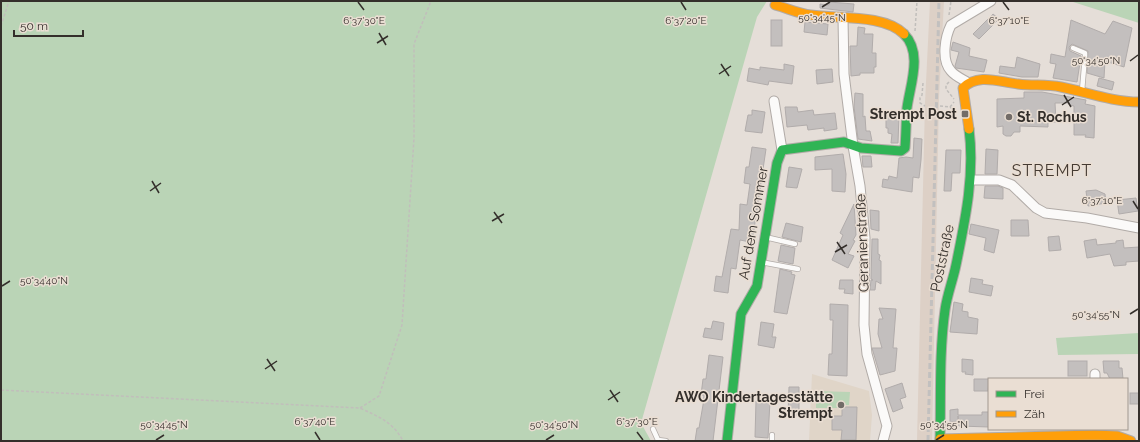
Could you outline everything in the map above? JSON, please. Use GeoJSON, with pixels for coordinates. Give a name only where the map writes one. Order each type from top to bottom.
{"type":"FeatureCollection","features":[{"type":"Feature","properties":{"kind":"street"},"geometry":{"type":"LineString","coordinates":[[991,1],[951,25],[946,38],[945,53],[951,72],[967,82],[977,78],[1018,84],[1043,84],[1082,91],[1125,102],[1139,102]]}},
{"type":"Feature","properties":{"kind":"street"},"geometry":{"type":"LineString","coordinates":[[775,5],[809,15],[843,18]]}},
{"type":"Feature","properties":{"kind":"street","name":"Auf dem Sommer"},"geometry":{"type":"LineString","coordinates":[[782,150],[794,147],[844,142],[853,146],[894,151],[901,151],[905,148],[907,108],[914,68],[913,51],[908,38],[898,28],[885,22],[843,18]]}},
{"type":"Feature","properties":{"kind":"street","name":"Geranienstraße"},"geometry":{"type":"LineString","coordinates":[[843,18],[844,74],[853,146],[860,186],[865,238],[864,325],[866,354],[887,426],[883,441]]}},
{"type":"Feature","properties":{"kind":"street","name":"Poststraße"},"geometry":{"type":"LineString","coordinates":[[940,440],[942,342],[945,308],[956,266],[971,180],[972,154],[963,96],[963,88],[967,82]]}},
{"type":"Feature","properties":{"kind":"street","name":"Auf dem Sommer"},"geometry":{"type":"LineString","coordinates":[[727,441],[741,314],[757,286],[777,163],[782,150],[774,101]]}},
{"type":"Feature","properties":{"kind":"street"},"geometry":{"type":"LineString","coordinates":[[971,180],[999,180],[1012,185],[1036,208],[1045,213],[1087,218],[1139,228]]}},
{"type":"Feature","properties":{"kind":"street"},"geometry":{"type":"LineString","coordinates":[[940,440],[1095,432],[1117,436],[1131,441]]}},
{"type":"Feature","properties":{"kind":"lane"},"geometry":{"type":"LineString","coordinates":[[1073,48],[1084,53],[1086,56],[1082,91]]}},
{"type":"Feature","properties":{"kind":"lane"},"geometry":{"type":"LineString","coordinates":[[765,237],[795,244]]}},
{"type":"Feature","properties":{"kind":"lane"},"geometry":{"type":"LineString","coordinates":[[761,262],[798,269]]}},
{"type":"Feature","properties":{"kind":"lane"},"geometry":{"type":"LineString","coordinates":[[653,429],[658,440],[666,441]]}},
{"type":"Feature","properties":{"kind":"lane"},"geometry":{"type":"LineString","coordinates":[[772,435],[772,441]]}},
{"type":"Feature","properties":{"kind":"path"},"geometry":{"type":"LineString","coordinates":[[1,26],[9,1]]}},
{"type":"Feature","properties":{"kind":"path"},"geometry":{"type":"LineString","coordinates":[[360,408],[379,396],[402,325],[414,138],[414,44],[431,1]]}},
{"type":"Feature","properties":{"kind":"path"},"geometry":{"type":"LineString","coordinates":[[914,33],[917,1]]}},
{"type":"Feature","properties":{"kind":"path"},"geometry":{"type":"LineString","coordinates":[[951,1],[949,16],[951,25]]}},
{"type":"Feature","properties":{"kind":"path"},"geometry":{"type":"LineString","coordinates":[[950,82],[946,85],[946,89],[952,95],[954,103],[950,107]]}},
{"type":"Feature","properties":{"kind":"path"},"geometry":{"type":"LineString","coordinates":[[940,106],[950,107],[955,112]]}},
{"type":"Feature","properties":{"kind":"path"},"geometry":{"type":"LineString","coordinates":[[1,390],[360,408],[388,422],[397,430],[403,441]]}},
{"type":"Feature","properties":{"kind":"shaded area"},"geometry":{"type":"Polygon","coordinates":[[[930,1],[944,1],[939,98],[932,441],[917,441],[925,103],[930,1]]]}},
{"type":"Feature","properties":{"kind":"shaded area","name":"AWO Kindertagesstätte Strempt"},"geometry":{"type":"Polygon","coordinates":[[[812,374],[869,391],[872,415],[870,441],[809,441],[812,374]]]}},
{"type":"Feature","properties":{"kind":"green space"},"geometry":{"type":"Polygon","coordinates":[[[1,1],[767,1],[757,17],[641,423],[651,441],[1,441],[1,1]]]}},
{"type":"Feature","properties":{"kind":"green space"},"geometry":{"type":"Polygon","coordinates":[[[1070,1],[1139,1],[1139,23],[1070,1]]]}},
{"type":"Feature","properties":{"kind":"green space"},"geometry":{"type":"Polygon","coordinates":[[[1139,333],[1139,354],[1058,355],[1056,338],[1139,333]]]}},
{"type":"Feature","properties":{"kind":"green space"},"geometry":{"type":"Polygon","coordinates":[[[816,391],[850,392],[849,405],[841,405],[840,408],[816,408],[816,391]]]}},
{"type":"Feature","properties":{"kind":"building"},"geometry":{"type":"Polygon","coordinates":[[[829,2],[854,4],[853,12],[820,8],[820,4],[829,5],[829,2]]]}},
{"type":"Feature","properties":{"kind":"building"},"geometry":{"type":"Polygon","coordinates":[[[993,14],[999,19],[979,39],[973,34],[993,14]]]}},
{"type":"Feature","properties":{"kind":"building"},"geometry":{"type":"Polygon","coordinates":[[[771,20],[782,20],[782,46],[771,46],[771,20]]]}},
{"type":"Feature","properties":{"kind":"building"},"geometry":{"type":"Polygon","coordinates":[[[1071,20],[1105,34],[1113,21],[1132,28],[1124,67],[1105,61],[1104,78],[1087,73],[1088,51],[1072,44],[1069,47],[1070,51],[1081,56],[1077,82],[1053,78],[1056,64],[1050,63],[1051,54],[1065,57],[1071,20]]]}},
{"type":"Feature","properties":{"kind":"building"},"geometry":{"type":"Polygon","coordinates":[[[805,22],[828,24],[827,35],[804,32],[805,22]]]}},
{"type":"Feature","properties":{"kind":"building"},"geometry":{"type":"Polygon","coordinates":[[[858,27],[865,28],[864,34],[873,34],[872,53],[876,53],[876,67],[874,67],[874,73],[860,73],[860,75],[851,76],[850,46],[857,46],[858,27]]]}},
{"type":"Feature","properties":{"kind":"building"},"geometry":{"type":"Polygon","coordinates":[[[953,42],[970,48],[969,56],[987,60],[984,72],[956,68],[955,66],[959,52],[951,50],[953,42]]]}},
{"type":"Feature","properties":{"kind":"building"},"geometry":{"type":"Polygon","coordinates":[[[1017,57],[1040,64],[1038,77],[1022,77],[999,73],[1000,66],[1015,68],[1017,57]]]}},
{"type":"Feature","properties":{"kind":"building"},"geometry":{"type":"Polygon","coordinates":[[[784,64],[794,66],[792,84],[769,81],[768,85],[747,81],[749,68],[760,70],[760,67],[784,70],[784,64]]]}},
{"type":"Feature","properties":{"kind":"building"},"geometry":{"type":"Polygon","coordinates":[[[832,69],[833,82],[817,84],[816,70],[832,69]]]}},
{"type":"Feature","properties":{"kind":"building"},"geometry":{"type":"Polygon","coordinates":[[[1099,78],[1114,82],[1112,90],[1097,86],[1099,78]]]}},
{"type":"Feature","properties":{"kind":"building"},"geometry":{"type":"Polygon","coordinates":[[[1024,92],[1042,92],[1086,100],[1085,104],[1095,106],[1094,138],[1085,137],[1086,135],[1074,135],[1074,106],[1069,105],[1069,103],[1055,103],[1056,122],[1048,122],[1048,127],[1020,126],[1020,132],[1014,132],[1011,136],[1006,136],[1003,134],[1003,126],[997,127],[997,99],[1024,98],[1024,92]]]}},
{"type":"Feature","properties":{"kind":"building"},"geometry":{"type":"Polygon","coordinates":[[[855,93],[863,94],[863,117],[865,116],[866,131],[870,131],[872,141],[858,139],[854,107],[855,93]]]}},
{"type":"Feature","properties":{"kind":"building"},"geometry":{"type":"Polygon","coordinates":[[[785,107],[797,107],[798,112],[813,110],[814,115],[835,113],[837,129],[824,131],[824,128],[808,130],[807,125],[787,127],[785,107]]]}},
{"type":"Feature","properties":{"kind":"building"},"geometry":{"type":"Polygon","coordinates":[[[752,110],[765,112],[762,133],[745,131],[748,115],[752,115],[752,110]]]}},
{"type":"Feature","properties":{"kind":"building"},"geometry":{"type":"Polygon","coordinates":[[[886,115],[899,115],[898,143],[891,143],[892,134],[888,133],[888,128],[886,128],[886,115]]]}},
{"type":"Feature","properties":{"kind":"building"},"geometry":{"type":"Polygon","coordinates":[[[914,138],[922,139],[919,178],[913,177],[912,192],[882,187],[883,179],[888,180],[889,176],[897,178],[899,158],[913,158],[914,138]]]}},
{"type":"Feature","properties":{"kind":"building"},"geometry":{"type":"Polygon","coordinates":[[[752,147],[766,149],[753,236],[751,236],[750,242],[740,240],[736,269],[731,268],[728,293],[714,291],[716,276],[722,277],[731,229],[739,230],[740,204],[747,205],[750,184],[744,183],[746,167],[749,167],[752,147]]]}},
{"type":"Feature","properties":{"kind":"building"},"geometry":{"type":"Polygon","coordinates":[[[986,149],[998,150],[997,174],[985,174],[986,149]]]}},
{"type":"Feature","properties":{"kind":"building"},"geometry":{"type":"Polygon","coordinates":[[[946,150],[961,150],[960,173],[952,173],[951,191],[944,191],[946,150]]]}},
{"type":"Feature","properties":{"kind":"building"},"geometry":{"type":"Polygon","coordinates":[[[843,154],[846,174],[845,192],[832,191],[832,169],[815,170],[815,157],[843,154]]]}},
{"type":"Feature","properties":{"kind":"building"},"geometry":{"type":"Polygon","coordinates":[[[862,156],[871,156],[872,167],[863,167],[862,156]]]}},
{"type":"Feature","properties":{"kind":"building"},"geometry":{"type":"Polygon","coordinates":[[[789,167],[802,169],[797,188],[786,187],[789,167]]]}},
{"type":"Feature","properties":{"kind":"building"},"geometry":{"type":"Polygon","coordinates":[[[985,186],[998,186],[1003,188],[1003,199],[984,198],[985,186]]]}},
{"type":"Feature","properties":{"kind":"building"},"geometry":{"type":"Polygon","coordinates":[[[1096,190],[1105,194],[1106,203],[1088,206],[1086,191],[1096,190]]]}},
{"type":"Feature","properties":{"kind":"building"},"geometry":{"type":"Polygon","coordinates":[[[1136,198],[1138,211],[1119,214],[1117,200],[1136,198]]]}},
{"type":"Feature","properties":{"kind":"building"},"geometry":{"type":"Polygon","coordinates":[[[854,204],[856,235],[853,240],[855,241],[848,254],[854,256],[848,268],[832,260],[843,235],[840,233],[854,204]]]}},
{"type":"Feature","properties":{"kind":"building"},"geometry":{"type":"Polygon","coordinates":[[[870,210],[879,211],[879,231],[871,229],[870,210]]]}},
{"type":"Feature","properties":{"kind":"building"},"geometry":{"type":"Polygon","coordinates":[[[1011,220],[1028,220],[1029,236],[1011,236],[1011,220]]]}},
{"type":"Feature","properties":{"kind":"building"},"geometry":{"type":"Polygon","coordinates":[[[786,223],[803,227],[801,242],[782,237],[786,223]]]}},
{"type":"Feature","properties":{"kind":"building"},"geometry":{"type":"Polygon","coordinates":[[[971,224],[999,230],[994,253],[984,250],[986,238],[969,234],[971,224]]]}},
{"type":"Feature","properties":{"kind":"building"},"geometry":{"type":"Polygon","coordinates":[[[1059,236],[1061,250],[1049,251],[1048,237],[1059,236]]]}},
{"type":"Feature","properties":{"kind":"building"},"geometry":{"type":"Polygon","coordinates":[[[872,239],[878,239],[878,254],[880,255],[879,260],[881,261],[881,284],[876,281],[875,290],[870,290],[871,280],[873,280],[871,279],[872,239]]]}},
{"type":"Feature","properties":{"kind":"building"},"geometry":{"type":"Polygon","coordinates":[[[1096,239],[1097,245],[1116,243],[1116,241],[1123,240],[1124,248],[1139,247],[1139,261],[1126,262],[1126,265],[1114,266],[1110,254],[1087,258],[1084,241],[1096,239]]]}},
{"type":"Feature","properties":{"kind":"building"},"geometry":{"type":"Polygon","coordinates":[[[781,245],[795,248],[793,264],[778,261],[781,245]]]}},
{"type":"Feature","properties":{"kind":"building"},"geometry":{"type":"Polygon","coordinates":[[[780,269],[792,272],[791,274],[795,275],[787,314],[774,312],[780,269]]]}},
{"type":"Feature","properties":{"kind":"building"},"geometry":{"type":"Polygon","coordinates":[[[971,278],[983,280],[982,284],[993,286],[991,296],[969,292],[971,278]]]}},
{"type":"Feature","properties":{"kind":"building"},"geometry":{"type":"Polygon","coordinates":[[[840,280],[853,280],[853,294],[844,293],[845,289],[839,289],[840,280]]]}},
{"type":"Feature","properties":{"kind":"building"},"geometry":{"type":"Polygon","coordinates":[[[954,302],[963,304],[962,311],[968,312],[968,317],[978,319],[977,334],[950,332],[954,302]]]}},
{"type":"Feature","properties":{"kind":"building"},"geometry":{"type":"Polygon","coordinates":[[[830,304],[848,305],[847,376],[828,375],[829,354],[832,354],[833,320],[830,320],[830,304]]]}},
{"type":"Feature","properties":{"kind":"building"},"geometry":{"type":"Polygon","coordinates":[[[879,308],[896,309],[893,348],[897,348],[895,371],[880,375],[872,348],[882,348],[878,334],[879,319],[883,319],[879,308]]]}},
{"type":"Feature","properties":{"kind":"building"},"geometry":{"type":"Polygon","coordinates":[[[713,321],[724,323],[722,340],[703,337],[705,328],[711,329],[713,321]]]}},
{"type":"Feature","properties":{"kind":"building"},"geometry":{"type":"Polygon","coordinates":[[[761,322],[774,324],[772,337],[776,337],[774,348],[758,345],[761,322]]]}},
{"type":"Feature","properties":{"kind":"building"},"geometry":{"type":"Polygon","coordinates":[[[709,355],[723,357],[713,441],[695,441],[703,405],[704,395],[701,395],[703,379],[706,379],[709,355]]]}},
{"type":"Feature","properties":{"kind":"building"},"geometry":{"type":"Polygon","coordinates":[[[962,359],[973,360],[973,375],[962,372],[962,359]]]}},
{"type":"Feature","properties":{"kind":"building"},"geometry":{"type":"Polygon","coordinates":[[[1068,361],[1087,361],[1087,376],[1068,376],[1068,361]]]}},
{"type":"Feature","properties":{"kind":"building"},"geometry":{"type":"Polygon","coordinates":[[[1103,361],[1119,361],[1119,368],[1122,368],[1123,378],[1110,378],[1107,373],[1104,373],[1103,361]]]}},
{"type":"Feature","properties":{"kind":"building"},"geometry":{"type":"Polygon","coordinates":[[[974,379],[988,379],[988,391],[974,391],[974,379]]]}},
{"type":"Feature","properties":{"kind":"building"},"geometry":{"type":"Polygon","coordinates":[[[902,383],[906,397],[900,399],[903,408],[893,412],[885,389],[902,383]]]}},
{"type":"Feature","properties":{"kind":"building"},"geometry":{"type":"Polygon","coordinates":[[[789,387],[799,387],[799,415],[788,415],[789,387]]]}},
{"type":"Feature","properties":{"kind":"building"},"geometry":{"type":"Polygon","coordinates":[[[1130,393],[1139,393],[1139,404],[1130,404],[1130,393]]]}},
{"type":"Feature","properties":{"kind":"building"},"geometry":{"type":"Polygon","coordinates":[[[756,401],[770,401],[768,438],[755,437],[756,401]]]}},
{"type":"Feature","properties":{"kind":"building"},"geometry":{"type":"Polygon","coordinates":[[[842,407],[857,407],[856,440],[841,440],[842,430],[832,430],[832,416],[842,416],[842,407]]]}},
{"type":"Feature","properties":{"kind":"building"},"geometry":{"type":"Polygon","coordinates":[[[958,409],[958,415],[982,415],[982,412],[988,412],[988,427],[959,426],[958,416],[958,421],[950,422],[950,410],[958,409]]]}},
{"type":"Feature","properties":{"kind":"railway"},"geometry":{"type":"LineString","coordinates":[[928,441],[939,1]]}},
{"type":"Feature","properties":{"kind":"traffic: fast"},"geometry":{"type":"LineString","coordinates":[[727,441],[741,314],[757,286],[777,163],[782,150],[844,142],[861,148],[901,151],[905,148],[907,108],[914,70],[914,60],[910,42],[904,34]]}},
{"type":"Feature","properties":{"kind":"traffic: fast"},"geometry":{"type":"LineString","coordinates":[[940,441],[943,326],[946,304],[963,232],[968,198],[971,163],[969,129]]}},
{"type":"Feature","properties":{"kind":"traffic: slow"},"geometry":{"type":"LineString","coordinates":[[775,5],[806,14],[873,20],[885,23],[904,34]]}},
{"type":"Feature","properties":{"kind":"traffic: slow"},"geometry":{"type":"LineString","coordinates":[[969,129],[963,88],[969,83],[975,81],[996,80],[1024,85],[1055,86],[1109,99],[1139,102]]}},
{"type":"Feature","properties":{"kind":"traffic: slow"},"geometry":{"type":"LineString","coordinates":[[940,439],[1095,435],[1117,436],[1131,441]]}},
{"type":"Feature","properties":{"kind":"place","name":"Strempt Post"},"geometry":{"type":"Point","coordinates":[965,114]}},
{"type":"Feature","properties":{"kind":"place","name":"St. Rochus"},"geometry":{"type":"Point","coordinates":[1009,117]}},
{"type":"Feature","properties":{"kind":"place","name":"AWO Kindertagesstätte Strempt"},"geometry":{"type":"Point","coordinates":[841,405]}},
{"type":"Feature","properties":{"kind":"district","name":"STREMPT"},"geometry":{"type":"Point","coordinates":[1052,170]}}]}
